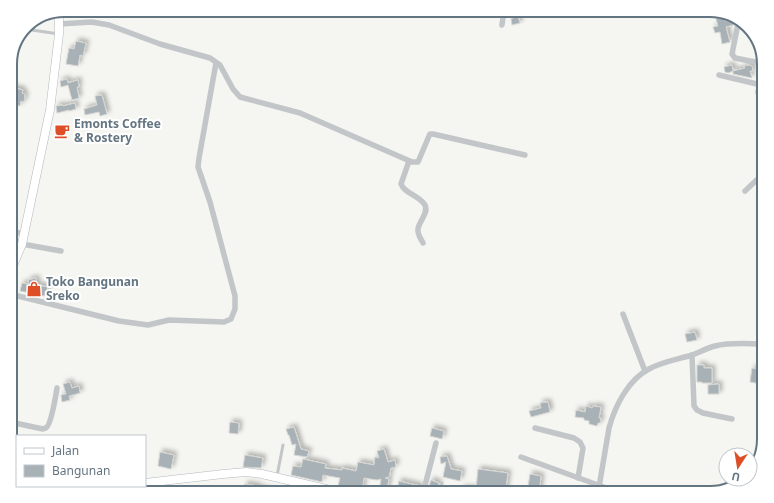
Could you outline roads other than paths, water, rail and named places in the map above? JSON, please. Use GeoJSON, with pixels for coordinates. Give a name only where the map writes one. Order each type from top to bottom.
{"type":"FeatureCollection","features":[{"type":"Feature","properties":{"kind":"street"},"geometry":{"type":"LineString","coordinates":[[502,25],[503,17]]}},
{"type":"Feature","properties":{"kind":"street"},"geometry":{"type":"LineString","coordinates":[[17,256],[22,244],[50,110],[59,34],[59,18]]}},
{"type":"Feature","properties":{"kind":"street"},"geometry":{"type":"LineString","coordinates":[[59,24],[92,22],[109,25],[160,44],[210,58],[220,65],[233,89],[240,97],[300,113],[412,162],[418,162],[430,134],[525,155]]}},
{"type":"Feature","properties":{"kind":"street"},"geometry":{"type":"LineString","coordinates":[[738,27],[732,54],[735,58],[757,62]]}},
{"type":"Feature","properties":{"kind":"street"},"geometry":{"type":"LineString","coordinates":[[17,296],[119,321],[148,325],[169,320],[224,322],[231,319],[235,309],[235,296],[210,202],[198,167],[216,63]]}},
{"type":"Feature","properties":{"kind":"street"},"geometry":{"type":"LineString","coordinates":[[718,75],[757,84]]}},
{"type":"Feature","properties":{"kind":"street"},"geometry":{"type":"LineString","coordinates":[[409,161],[401,184],[403,188],[418,198],[425,205],[425,211],[418,228],[418,234],[423,243]]}},
{"type":"Feature","properties":{"kind":"street"},"geometry":{"type":"LineString","coordinates":[[745,191],[757,180]]}},
{"type":"Feature","properties":{"kind":"street"},"geometry":{"type":"LineString","coordinates":[[17,232],[24,234]]}},
{"type":"Feature","properties":{"kind":"street"},"geometry":{"type":"LineString","coordinates":[[22,244],[61,251]]}},
{"type":"Feature","properties":{"kind":"street"},"geometry":{"type":"LineString","coordinates":[[623,314],[645,371]]}},
{"type":"Feature","properties":{"kind":"street"},"geometry":{"type":"LineString","coordinates":[[521,457],[599,486],[612,418],[622,397],[631,384],[645,371],[655,366],[715,346],[757,344]]}},
{"type":"Feature","properties":{"kind":"street"},"geometry":{"type":"LineString","coordinates":[[692,354],[694,406],[697,410],[703,413],[732,419]]}},
{"type":"Feature","properties":{"kind":"street"},"geometry":{"type":"LineString","coordinates":[[17,423],[43,429],[46,428],[49,424],[58,388]]}},
{"type":"Feature","properties":{"kind":"street"},"geometry":{"type":"LineString","coordinates":[[535,428],[574,438],[580,442],[584,448],[578,478]]}},
{"type":"Feature","properties":{"kind":"street"},"geometry":{"type":"LineString","coordinates":[[425,486],[436,443]]}},
{"type":"Feature","properties":{"kind":"street"},"geometry":{"type":"LineString","coordinates":[[146,483],[246,472],[262,474],[314,486]]}},
{"type":"Feature","properties":{"kind":"lane"},"geometry":{"type":"LineString","coordinates":[[32,30],[59,34]]}},
{"type":"Feature","properties":{"kind":"lane"},"geometry":{"type":"LineString","coordinates":[[276,477],[283,445]]}},
{"type":"Feature","properties":{"kind":"lane"},"geometry":{"type":"LineString","coordinates":[[154,482],[154,486]]}},
{"type":"Feature","properties":{"kind":"place","name":"Emonts Coffee & Rostery"},"geometry":{"type":"Point","coordinates":[62,131]}},
{"type":"Feature","properties":{"kind":"place","name":"Toko Bangunan Sreko"},"geometry":{"type":"Point","coordinates":[34,289]}}]}
